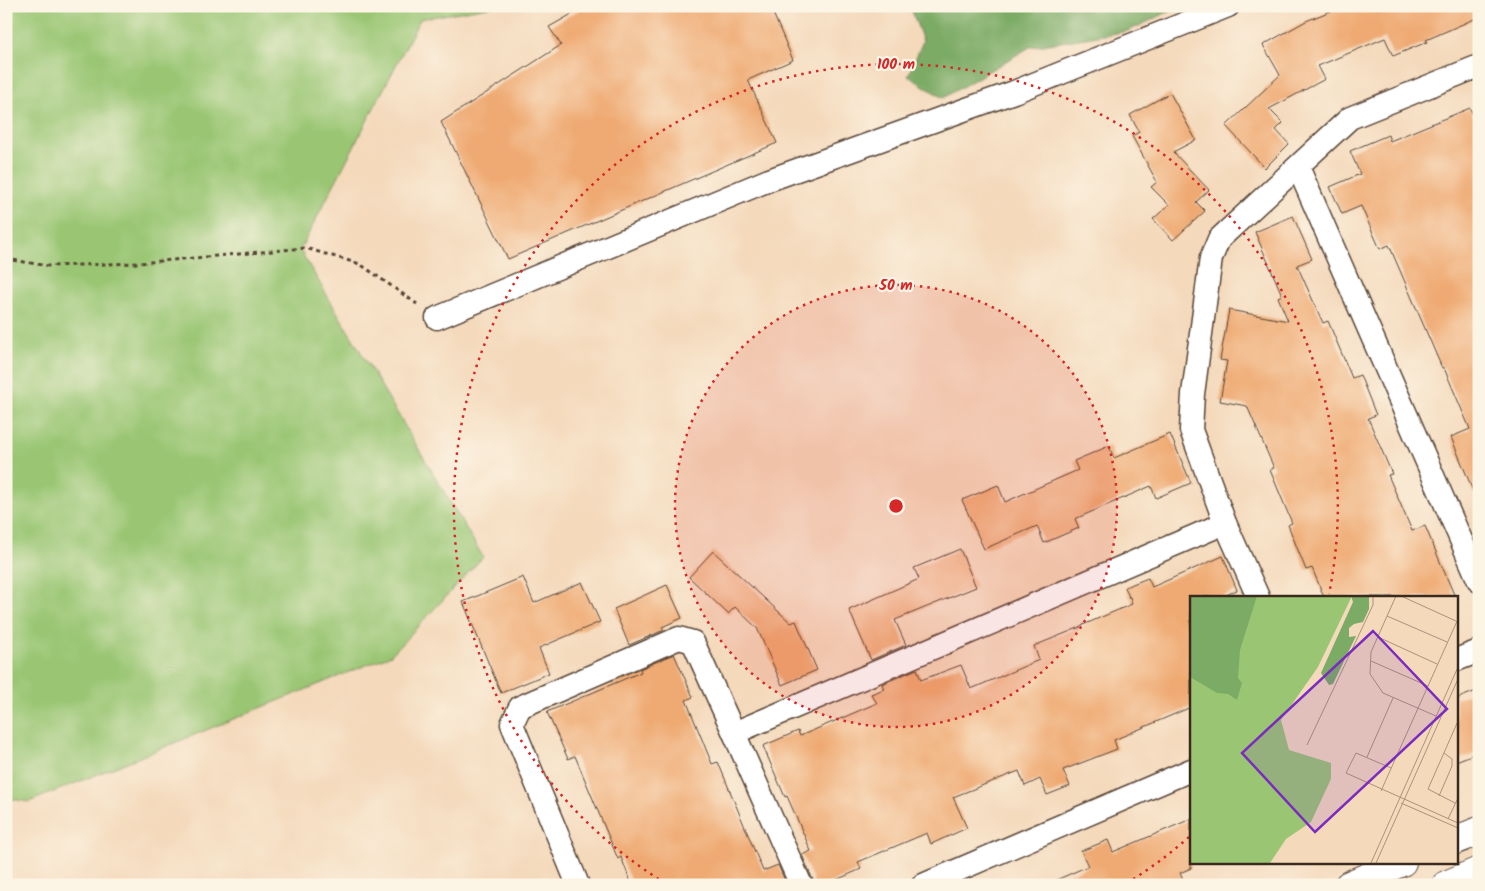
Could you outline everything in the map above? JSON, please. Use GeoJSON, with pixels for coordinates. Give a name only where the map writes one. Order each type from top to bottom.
{"type":"FeatureCollection","features":[{"type":"Feature","properties":{"kind":"street"},"geometry":{"type":"LineString","coordinates":[[437,318],[769,180],[1014,92],[1228,6]]}},
{"type":"Feature","properties":{"kind":"street"},"geometry":{"type":"LineString","coordinates":[[1258,596],[1225,523],[1191,430],[1193,394],[1211,258],[1219,239],[1350,118],[1478,69]]}},
{"type":"Feature","properties":{"kind":"street"},"geometry":{"type":"LineString","coordinates":[[1298,167],[1479,581]]}},
{"type":"Feature","properties":{"kind":"street"},"geometry":{"type":"LineString","coordinates":[[734,733],[1225,523]]}},
{"type":"Feature","properties":{"kind":"street"},"geometry":{"type":"LineString","coordinates":[[578,885],[512,724],[520,707],[679,638],[692,642],[800,885]]}},
{"type":"Feature","properties":{"kind":"street"},"geometry":{"type":"LineString","coordinates":[[1458,659],[1479,651]]}},
{"type":"Feature","properties":{"kind":"street"},"geometry":{"type":"LineString","coordinates":[[924,885],[1190,770]]}},
{"type":"Feature","properties":{"kind":"street"},"geometry":{"type":"LineString","coordinates":[[1458,839],[1479,831]]}},
{"type":"Feature","properties":{"kind":"street"},"geometry":{"type":"LineString","coordinates":[[1348,885],[1388,865]]}},
{"type":"Feature","properties":{"kind":"street"},"geometry":{"type":"LineString","coordinates":[[1446,885],[1479,871]]}},
{"type":"Feature","properties":{"kind":"path"},"geometry":{"type":"LineString","coordinates":[[6,259],[49,266],[139,263],[305,248],[360,264],[437,318]]}},
{"type":"Feature","properties":{"kind":"green space"},"geometry":{"type":"Polygon","coordinates":[[[6,6],[494,6],[420,19],[300,250],[483,557],[391,655],[29,802],[6,798],[6,6]]]}},
{"type":"Feature","properties":{"kind":"green space"},"geometry":{"type":"Polygon","coordinates":[[[910,6],[1181,6],[1128,31],[1030,47],[943,98],[908,76],[923,41],[910,6]]]}},
{"type":"Feature","properties":{"kind":"building"},"geometry":{"type":"Polygon","coordinates":[[[586,6],[636,6],[638,10],[655,6],[770,6],[793,60],[748,80],[777,143],[508,259],[441,122],[561,45],[549,27],[586,6]]]}},
{"type":"Feature","properties":{"kind":"building"},"geometry":{"type":"Polygon","coordinates":[[[1343,6],[1479,6],[1479,17],[1393,56],[1385,38],[1318,66],[1325,79],[1269,109],[1283,123],[1276,130],[1289,144],[1265,168],[1226,126],[1280,75],[1263,45],[1306,21],[1343,6]]]}},
{"type":"Feature","properties":{"kind":"building"},"geometry":{"type":"Polygon","coordinates":[[[1170,93],[1196,140],[1173,152],[1209,190],[1196,202],[1205,211],[1173,240],[1153,219],[1169,205],[1151,187],[1157,182],[1132,136],[1139,132],[1130,115],[1170,93]]]}},
{"type":"Feature","properties":{"kind":"building"},"geometry":{"type":"Polygon","coordinates":[[[1470,108],[1479,128],[1478,503],[1451,437],[1470,429],[1389,245],[1380,249],[1361,206],[1342,214],[1330,187],[1360,174],[1350,151],[1388,135],[1390,141],[1470,108]]]}},
{"type":"Feature","properties":{"kind":"building"},"geometry":{"type":"Polygon","coordinates":[[[1293,216],[1312,259],[1297,265],[1323,323],[1328,321],[1352,378],[1360,375],[1376,415],[1368,418],[1392,474],[1388,475],[1412,531],[1425,526],[1455,596],[1324,596],[1312,568],[1306,570],[1288,525],[1292,523],[1270,470],[1274,468],[1247,406],[1220,401],[1227,361],[1220,360],[1229,310],[1288,321],[1278,297],[1282,295],[1255,232],[1293,216]]]}},
{"type":"Feature","properties":{"kind":"building"},"geometry":{"type":"Polygon","coordinates":[[[1170,434],[1191,483],[1156,498],[1151,486],[1075,519],[1079,528],[1044,543],[1037,526],[984,549],[962,500],[998,485],[1005,502],[1078,470],[1074,461],[1109,446],[1114,458],[1170,434]]]}},
{"type":"Feature","properties":{"kind":"building"},"geometry":{"type":"Polygon","coordinates":[[[960,549],[976,587],[895,620],[906,645],[871,660],[849,610],[919,579],[914,568],[960,549]]]}},
{"type":"Feature","properties":{"kind":"building"},"geometry":{"type":"Polygon","coordinates":[[[713,551],[791,623],[796,621],[817,670],[782,685],[757,628],[735,607],[728,614],[689,577],[713,551]]]}},
{"type":"Feature","properties":{"kind":"building"},"geometry":{"type":"Polygon","coordinates":[[[1223,556],[1237,590],[1224,596],[1190,596],[1190,707],[1114,740],[1117,749],[1063,770],[1070,786],[1047,795],[1040,779],[1025,786],[1019,771],[953,797],[967,828],[931,844],[927,833],[858,862],[861,869],[825,885],[814,885],[802,855],[811,851],[763,746],[798,731],[800,736],[877,703],[871,694],[884,689],[882,684],[917,669],[921,680],[961,665],[971,689],[1039,660],[1034,646],[1132,604],[1125,587],[1148,578],[1152,587],[1223,556]]]}},
{"type":"Feature","properties":{"kind":"building"},"geometry":{"type":"Polygon","coordinates":[[[523,577],[534,603],[582,582],[600,622],[539,648],[549,673],[501,693],[463,602],[523,577]]]}},
{"type":"Feature","properties":{"kind":"building"},"geometry":{"type":"Polygon","coordinates":[[[667,585],[682,618],[662,627],[664,630],[629,645],[614,609],[667,585]]]}},
{"type":"Feature","properties":{"kind":"building"},"geometry":{"type":"Polygon","coordinates":[[[674,654],[693,697],[686,700],[712,764],[718,762],[763,871],[778,865],[787,885],[632,885],[621,857],[618,859],[575,756],[568,759],[547,712],[641,672],[640,669],[674,654]]]}},
{"type":"Feature","properties":{"kind":"building"},"geometry":{"type":"Polygon","coordinates":[[[1479,690],[1479,752],[1458,760],[1458,698],[1479,690]]]}},
{"type":"Feature","properties":{"kind":"building"},"geometry":{"type":"Polygon","coordinates":[[[1190,819],[1191,868],[1180,873],[1185,885],[1045,885],[1088,866],[1081,851],[1108,840],[1113,852],[1190,819]]]}}]}
